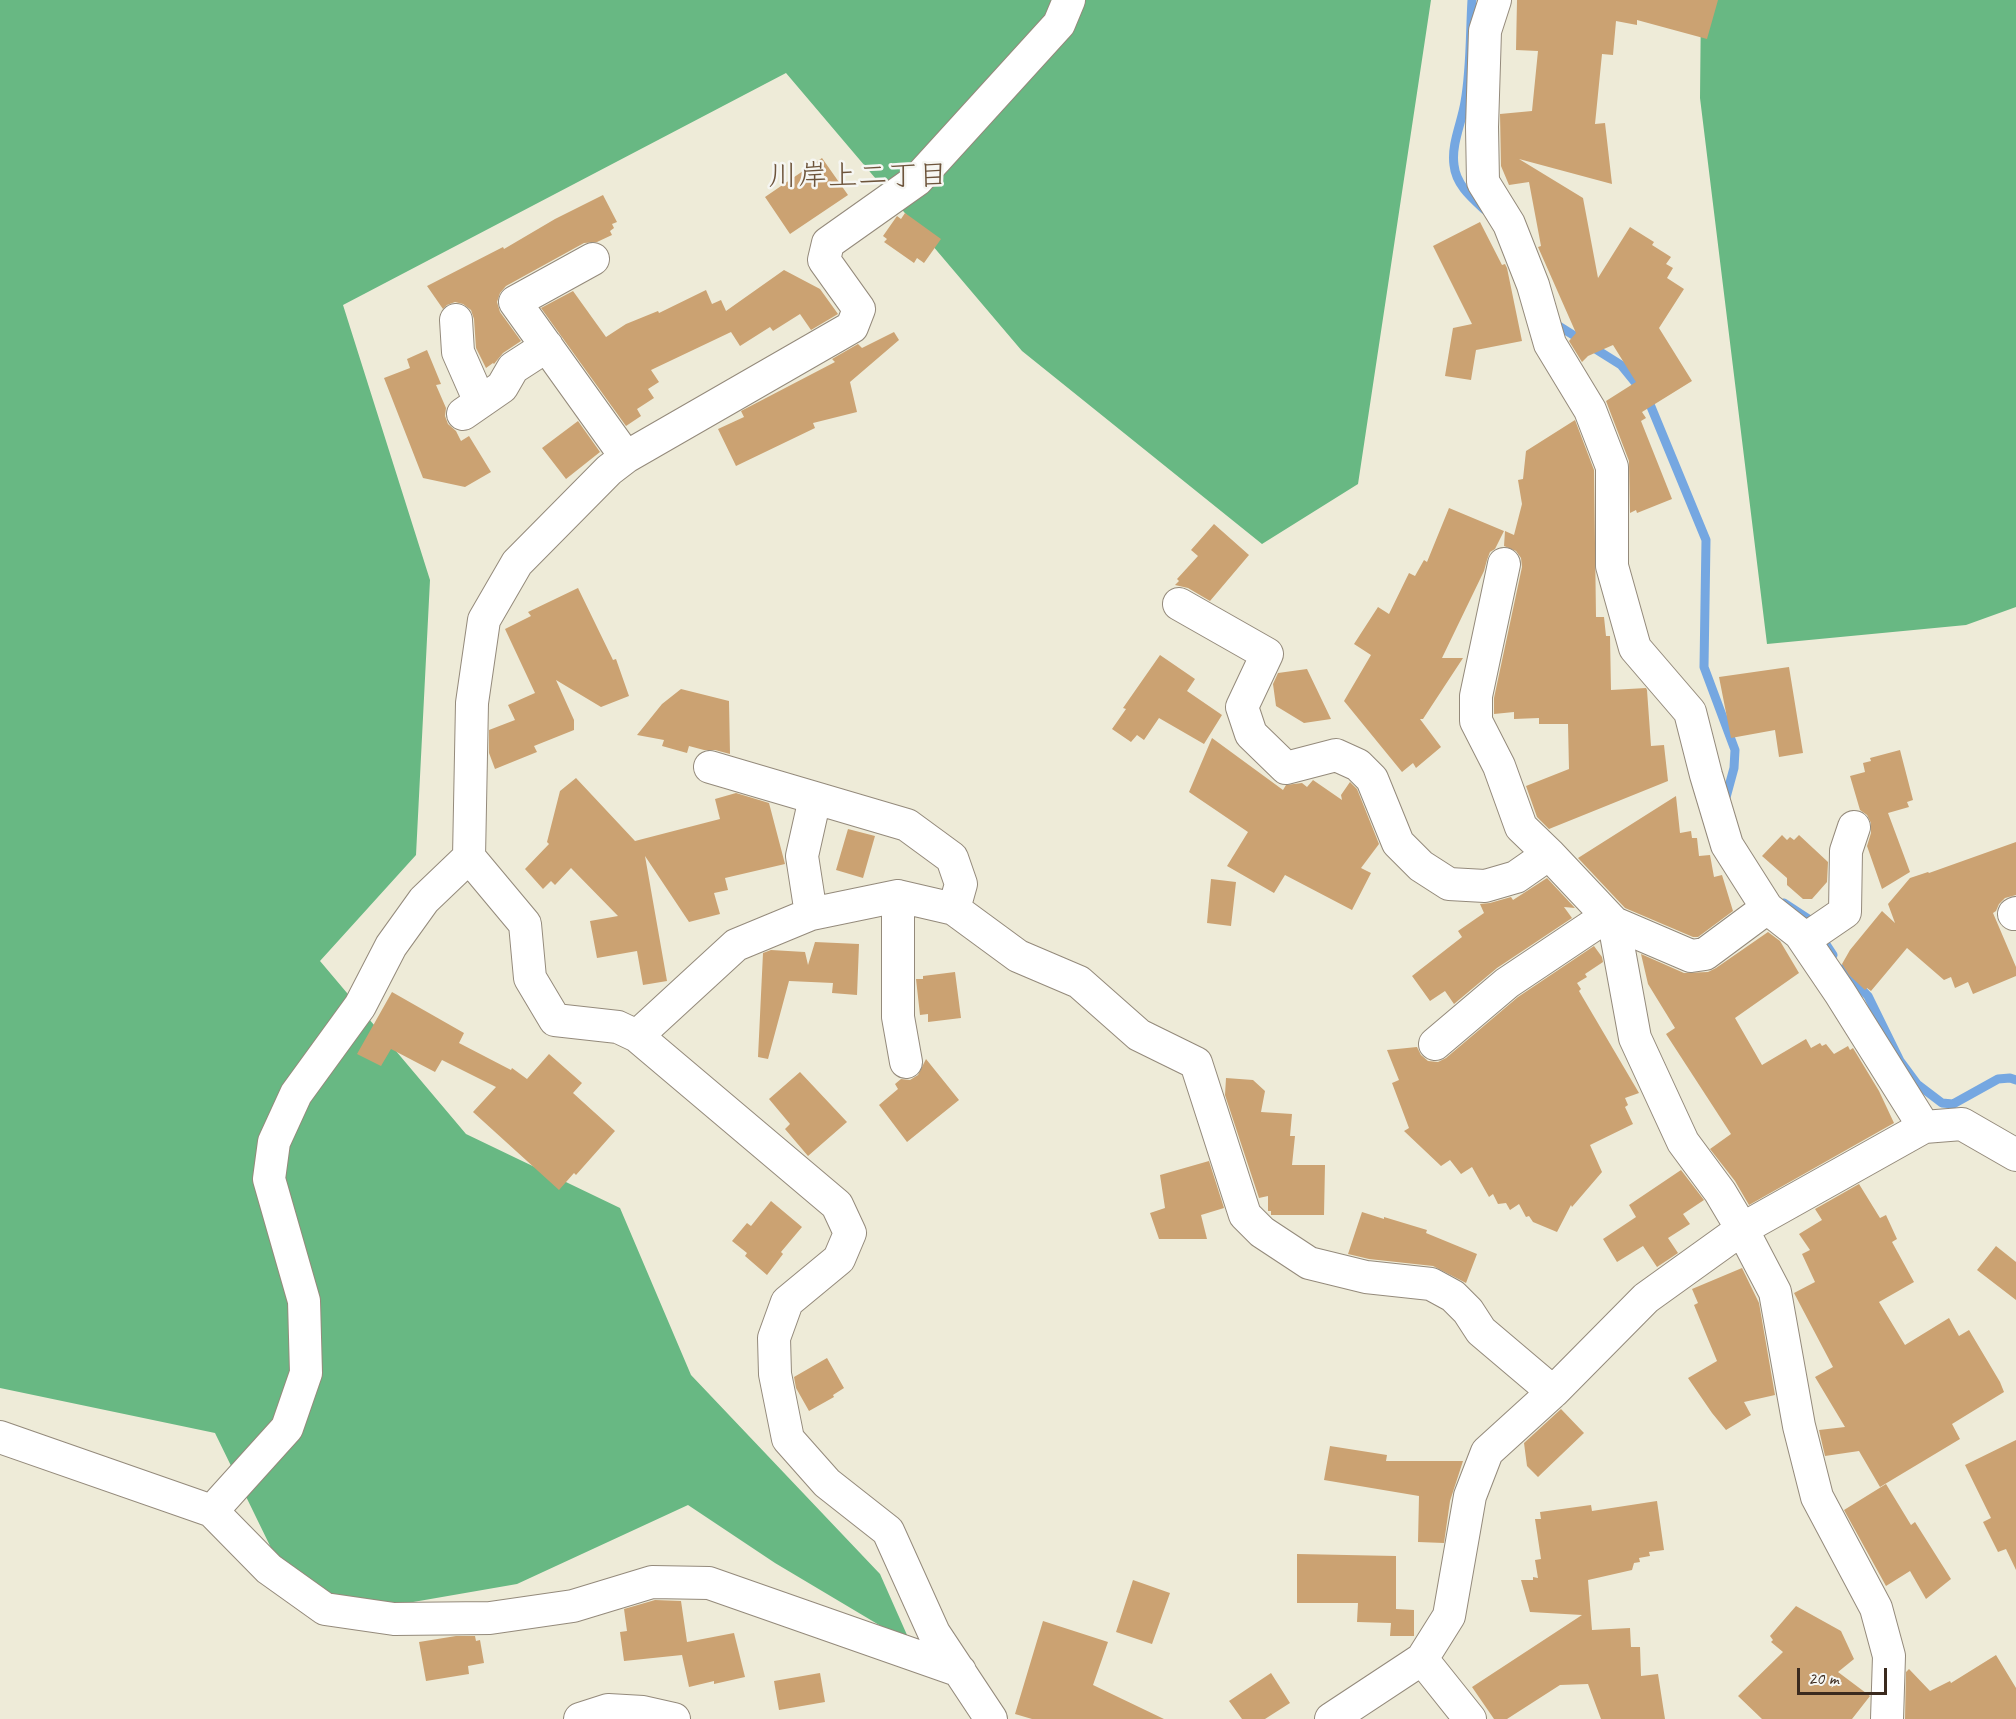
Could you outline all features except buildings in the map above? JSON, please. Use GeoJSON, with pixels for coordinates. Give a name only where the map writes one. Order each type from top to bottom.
{"type":"FeatureCollection","features":[{"type":"Feature","properties":{"kind":"street"},"geometry":{"type":"LineString","coordinates":[[991,1719],[934,1633],[888,1531],[827,1483],[788,1439],[775,1374],[774,1338],[787,1302],[839,1259],[850,1233],[837,1205],[637,1036],[618,1027],[555,1020],[530,978],[525,924],[470,857],[472,703],[484,620],[517,562],[609,470],[626,457],[852,327],[859,309],[824,260],[828,243],[917,180],[1059,24],[1069,0]]}},
{"type":"Feature","properties":{"kind":"street"},"geometry":{"type":"LineString","coordinates":[[1495,0],[1485,31],[1483,182],[1509,224],[1533,285],[1550,344],[1590,410],[1612,467],[1612,567],[1635,648],[1690,712],[1727,845],[1767,908],[1800,934],[1924,1127]]}},
{"type":"Feature","properties":{"kind":"street"},"geometry":{"type":"LineString","coordinates":[[593,259],[515,302],[626,457]]}},
{"type":"Feature","properties":{"kind":"street"},"geometry":{"type":"LineString","coordinates":[[456,320],[458,352],[471,408],[502,387],[513,368],[547,346]]}},
{"type":"Feature","properties":{"kind":"street"},"geometry":{"type":"LineString","coordinates":[[1504,564],[1476,696],[1476,721],[1499,766],[1521,827],[1550,854],[1610,919],[1691,956],[1705,954],[1767,908]]}},
{"type":"Feature","properties":{"kind":"street"},"geometry":{"type":"LineString","coordinates":[[1179,604],[1267,654],[1242,707],[1251,734],[1286,768],[1336,755],[1358,765],[1372,779],[1398,843],[1421,866],[1449,884],[1485,886],[1516,877],[1550,854]]}},
{"type":"Feature","properties":{"kind":"street"},"geometry":{"type":"LineString","coordinates":[[710,767],[907,825],[952,858],[961,884],[954,909]]}},
{"type":"Feature","properties":{"kind":"street"},"geometry":{"type":"LineString","coordinates":[[811,914],[802,856],[815,798]]}},
{"type":"Feature","properties":{"kind":"street"},"geometry":{"type":"LineString","coordinates":[[1804,940],[1845,912],[1846,851],[1854,827]]}},
{"type":"Feature","properties":{"kind":"street"},"geometry":{"type":"LineString","coordinates":[[212,1511],[288,1428],[306,1373],[304,1301],[269,1179],[274,1142],[296,1094],[360,1006],[391,946],[424,900],[470,857]]}},
{"type":"Feature","properties":{"kind":"street"},"geometry":{"type":"LineString","coordinates":[[637,1036],[736,945],[811,914],[898,896],[954,909],[1018,956],[1079,982],[1139,1035],[1196,1064],[1245,1215],[1262,1232],[1309,1263],[1366,1277],[1431,1284],[1453,1296],[1468,1311],[1481,1331],[1553,1392]]}},
{"type":"Feature","properties":{"kind":"street"},"geometry":{"type":"LineString","coordinates":[[898,896],[898,1017],[906,1062]]}},
{"type":"Feature","properties":{"kind":"street"},"geometry":{"type":"LineString","coordinates":[[1435,1044],[1508,983],[1610,919]]}},
{"type":"Feature","properties":{"kind":"street"},"geometry":{"type":"LineString","coordinates":[[1610,919],[1635,1038],[1683,1142],[1720,1192],[1775,1292],[1799,1426],[1817,1497],[1876,1608],[1889,1656],[1887,1719]]}},
{"type":"Feature","properties":{"kind":"street"},"geometry":{"type":"LineString","coordinates":[[1331,1719],[1422,1659],[1449,1616],[1470,1496],[1487,1452],[1553,1392],[1646,1298],[1742,1229],[1924,1127],[1962,1124],[2016,1155]]}},
{"type":"Feature","properties":{"kind":"street"},"geometry":{"type":"LineString","coordinates":[[0,1437],[212,1511],[268,1569],[325,1609],[394,1619],[490,1618],[573,1606],[652,1582],[709,1583],[960,1671]]}},
{"type":"Feature","properties":{"kind":"street"},"geometry":{"type":"LineString","coordinates":[[1422,1659],[1470,1719]]}},
{"type":"Feature","properties":{"kind":"street"},"geometry":{"type":"LineString","coordinates":[[580,1719],[608,1710],[644,1712],[674,1719]]}},
{"type":"Feature","properties":{"kind":"green space"},"geometry":{"type":"Polygon","coordinates":[[[0,0],[1431,0],[1358,484],[1262,544],[1022,351],[786,73],[343,305],[430,580],[416,855],[320,961],[466,1134],[620,1208],[691,1375],[880,1574],[911,1644],[775,1563],[688,1505],[517,1584],[344,1614],[274,1554],[215,1433],[0,1388],[0,0]]]}},
{"type":"Feature","properties":{"kind":"green space"},"geometry":{"type":"Polygon","coordinates":[[[1701,0],[2016,0],[2016,607],[1966,625],[1767,644],[1700,98],[1701,0]]]}},
{"type":"Feature","properties":{"kind":"waterway"},"geometry":{"type":"LineString","coordinates":[[1472,0],[1467,89],[1453,157],[1455,172],[1461,185],[1485,210]]}},
{"type":"Feature","properties":{"kind":"waterway"},"geometry":{"type":"LineString","coordinates":[[1554,323],[1621,365],[1647,397],[1706,540],[1704,667],[1735,750],[1734,768],[1725,801]]}},
{"type":"Feature","properties":{"kind":"waterway"},"geometry":{"type":"LineString","coordinates":[[1784,903],[1810,920],[1833,955]]}},
{"type":"Feature","properties":{"kind":"waterway"},"geometry":{"type":"LineString","coordinates":[[1842,969],[1868,996],[1900,1061],[1917,1084],[1942,1103],[1953,1104],[1998,1079],[2016,1080]]}},
{"type":"Feature","properties":{"kind":"district","name":"川岸上二丁目"},"geometry":{"type":"Point","coordinates":[858,177]}}]}
